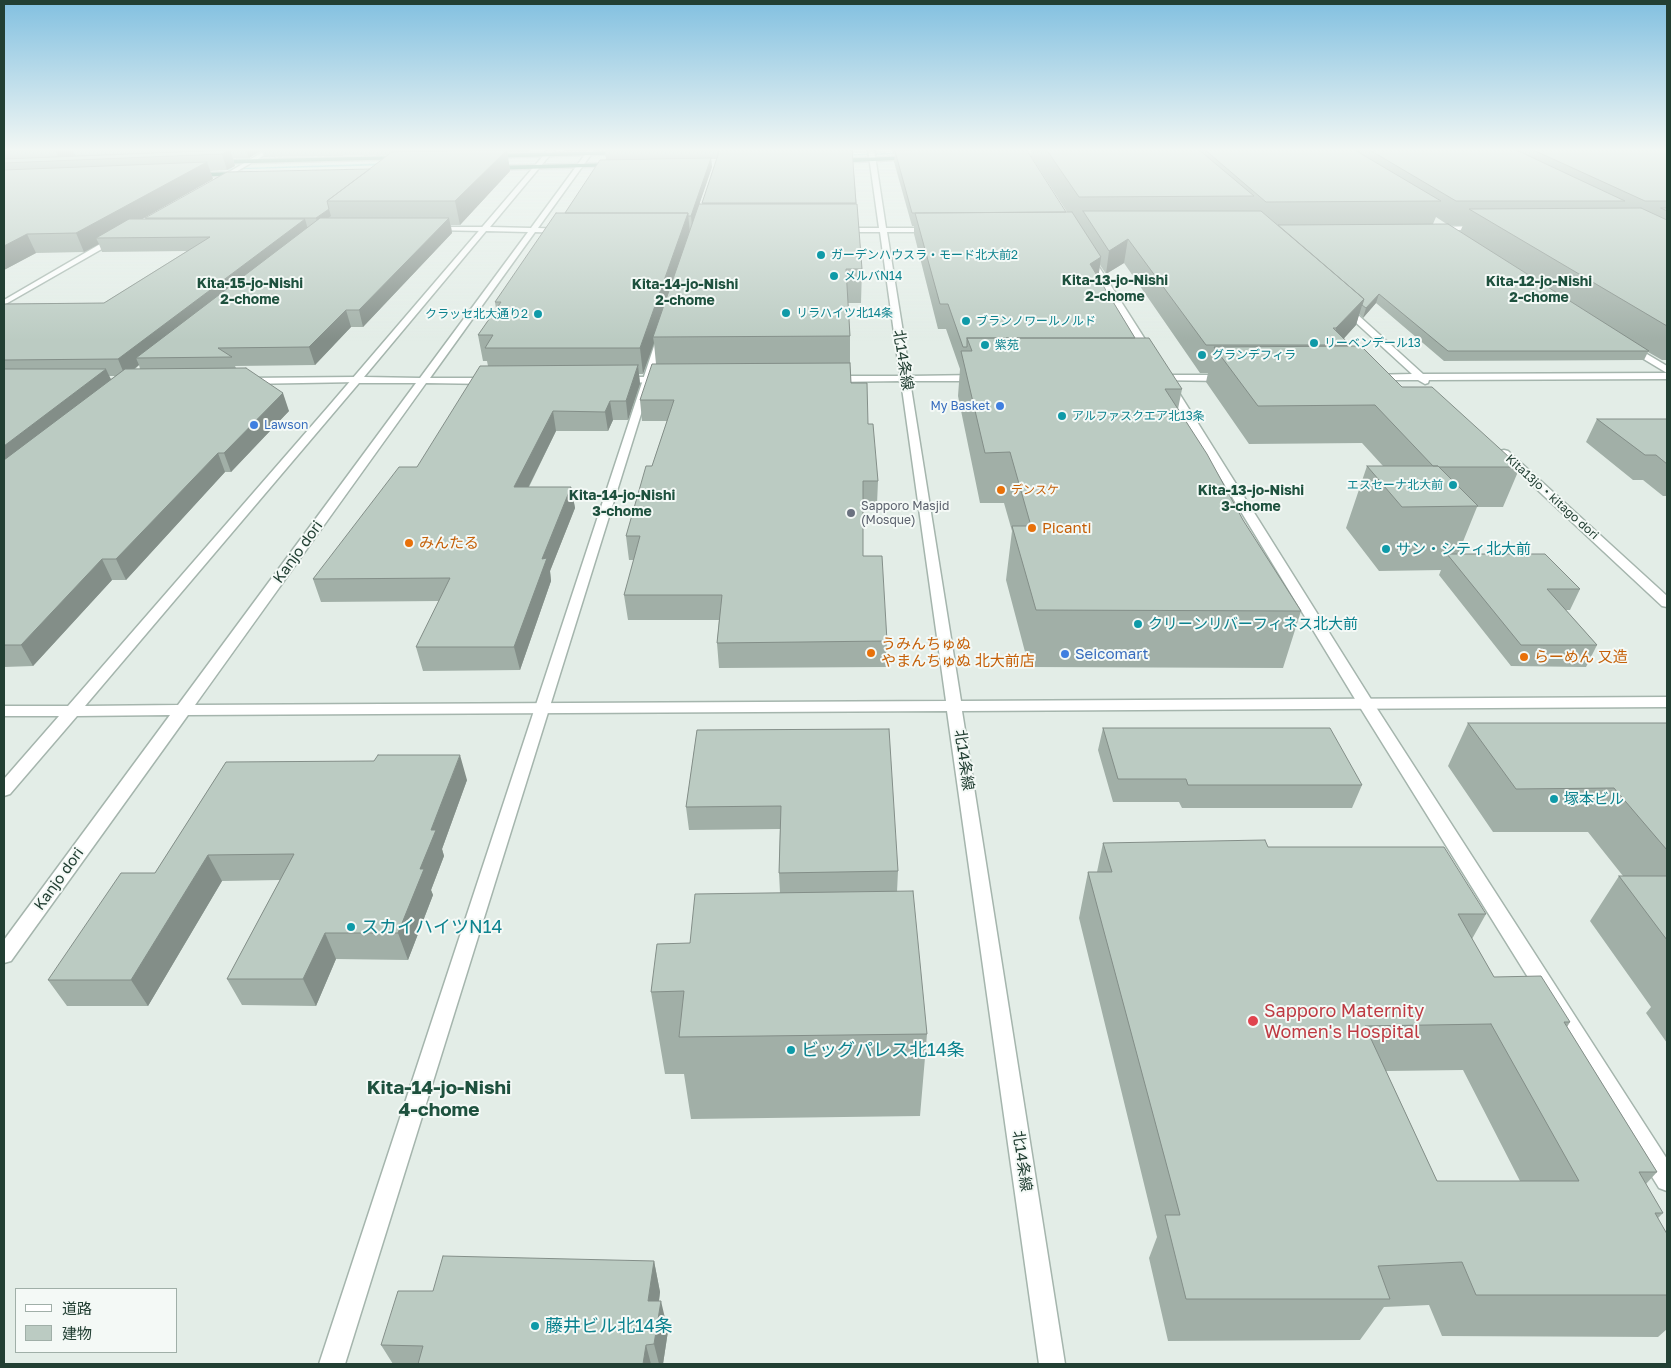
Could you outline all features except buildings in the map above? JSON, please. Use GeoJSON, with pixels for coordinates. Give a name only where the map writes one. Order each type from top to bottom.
{"type":"FeatureCollection","features":[{"type":"Feature","properties":{"kind":"street"},"geometry":{"type":"LineString","coordinates":[[4,790],[497,213]]}},
{"type":"Feature","properties":{"kind":"street","name":"Kanjo dori"},"geometry":{"type":"LineString","coordinates":[[4,955],[545,213]]}},
{"type":"Feature","properties":{"kind":"street","name":"北14条線"},"geometry":{"type":"LineString","coordinates":[[881,213],[956,705],[1052,1364]]}},
{"type":"Feature","properties":{"kind":"street"},"geometry":{"type":"LineString","coordinates":[[1434,221],[1457,236]]}},
{"type":"Feature","properties":{"kind":"street"},"geometry":{"type":"LineString","coordinates":[[422,228],[571,231]]}},
{"type":"Feature","properties":{"kind":"street"},"geometry":{"type":"LineString","coordinates":[[1427,229],[1492,228]]}},
{"type":"Feature","properties":{"kind":"street"},"geometry":{"type":"LineString","coordinates":[[835,230],[944,230]]}},
{"type":"Feature","properties":{"kind":"street"},"geometry":{"type":"LineString","coordinates":[[4,303],[126,233]]}},
{"type":"Feature","properties":{"kind":"street"},"geometry":{"type":"LineString","coordinates":[[1082,246],[1366,704],[1667,1180]]}},
{"type":"Feature","properties":{"kind":"street"},"geometry":{"type":"LineString","coordinates":[[1338,302],[1434,389]]}},
{"type":"Feature","properties":{"kind":"street"},"geometry":{"type":"LineString","coordinates":[[332,1364],[667,320]]}},
{"type":"Feature","properties":{"kind":"street"},"geometry":{"type":"LineString","coordinates":[[1623,342],[1667,370]]}},
{"type":"Feature","properties":{"kind":"street"},"geometry":{"type":"LineString","coordinates":[[1360,377],[1667,376]]}},
{"type":"Feature","properties":{"kind":"street"},"geometry":{"type":"LineString","coordinates":[[826,379],[990,378]]}},
{"type":"Feature","properties":{"kind":"street"},"geometry":{"type":"LineString","coordinates":[[1145,378],[1233,378]]}},
{"type":"Feature","properties":{"kind":"street"},"geometry":{"type":"LineString","coordinates":[[237,381],[498,380]]}},
{"type":"Feature","properties":{"kind":"street"},"geometry":{"type":"LineString","coordinates":[[608,380],[677,380]]}},
{"type":"Feature","properties":{"kind":"street","name":"Kita13jo・kitago dori"},"geometry":{"type":"LineString","coordinates":[[1498,448],[1667,603]]}},
{"type":"Feature","properties":{"kind":"street"},"geometry":{"type":"LineString","coordinates":[[4,711],[1667,702]]}},
{"type":"Feature","properties":{"kind":"place","name":"ガーデンハウスラ・モード北大前2"},"geometry":{"type":"Point","coordinates":[821,255]}},
{"type":"Feature","properties":{"kind":"place","name":"メルバN14"},"geometry":{"type":"Point","coordinates":[834,276]}},
{"type":"Feature","properties":{"kind":"place","name":"リラハイツ北14条"},"geometry":{"type":"Point","coordinates":[786,313]}},
{"type":"Feature","properties":{"kind":"place","name":"クラッセ北大通り2"},"geometry":{"type":"Point","coordinates":[538,314]}},
{"type":"Feature","properties":{"kind":"place","name":"ブランノワールノルド"},"geometry":{"type":"Point","coordinates":[966,321]}},
{"type":"Feature","properties":{"kind":"place","name":"リーベンデール13"},"geometry":{"type":"Point","coordinates":[1314,343]}},
{"type":"Feature","properties":{"kind":"place","name":"紫苑"},"geometry":{"type":"Point","coordinates":[985,345]}},
{"type":"Feature","properties":{"kind":"place","name":"グランデフィラ"},"geometry":{"type":"Point","coordinates":[1202,355]}},
{"type":"Feature","properties":{"kind":"place","name":"My Basket"},"geometry":{"type":"Point","coordinates":[1000,406]}},
{"type":"Feature","properties":{"kind":"place","name":"アルファスクエア北13条"},"geometry":{"type":"Point","coordinates":[1062,416]}},
{"type":"Feature","properties":{"kind":"place","name":"Lawson"},"geometry":{"type":"Point","coordinates":[254,425]}},
{"type":"Feature","properties":{"kind":"place","name":"エスセーナ北大前"},"geometry":{"type":"Point","coordinates":[1453,485]}},
{"type":"Feature","properties":{"kind":"place","name":"デンスケ"},"geometry":{"type":"Point","coordinates":[1001,490]}},
{"type":"Feature","properties":{"kind":"place","name":"Sapporo Masjid (Mosque)"},"geometry":{"type":"Point","coordinates":[851,513]}},
{"type":"Feature","properties":{"kind":"place","name":"Picanti"},"geometry":{"type":"Point","coordinates":[1032,528]}},
{"type":"Feature","properties":{"kind":"place","name":"みんたる"},"geometry":{"type":"Point","coordinates":[409,543]}},
{"type":"Feature","properties":{"kind":"place","name":"サン・シティ北大前"},"geometry":{"type":"Point","coordinates":[1386,549]}},
{"type":"Feature","properties":{"kind":"place","name":"クリーンリバーフィネス北大前"},"geometry":{"type":"Point","coordinates":[1138,624]}},
{"type":"Feature","properties":{"kind":"place","name":"うみんちゅぬ やまんちゅぬ 北大前店"},"geometry":{"type":"Point","coordinates":[871,653]}},
{"type":"Feature","properties":{"kind":"place","name":"Seicomart"},"geometry":{"type":"Point","coordinates":[1065,654]}},
{"type":"Feature","properties":{"kind":"place","name":"らーめん 又造"},"geometry":{"type":"Point","coordinates":[1524,657]}},
{"type":"Feature","properties":{"kind":"place","name":"塚本ビル"},"geometry":{"type":"Point","coordinates":[1554,799]}},
{"type":"Feature","properties":{"kind":"place","name":"スカイハイツN14"},"geometry":{"type":"Point","coordinates":[351,927]}},
{"type":"Feature","properties":{"kind":"place","name":"Sapporo Maternity Women's Hospital"},"geometry":{"type":"Point","coordinates":[1253,1021]}},
{"type":"Feature","properties":{"kind":"place","name":"ビッグパレス北14条"},"geometry":{"type":"Point","coordinates":[791,1050]}},
{"type":"Feature","properties":{"kind":"place","name":"藤井ビル北14条"},"geometry":{"type":"Point","coordinates":[535,1326]}},
{"type":"Feature","properties":{"kind":"district","name":"Kita-13-jo-Nishi 2-chome"},"geometry":{"type":"Point","coordinates":[1115,290]}},
{"type":"Feature","properties":{"kind":"district","name":"Kita-12-jo-Nishi 2-chome"},"geometry":{"type":"Point","coordinates":[1539,290]}},
{"type":"Feature","properties":{"kind":"district","name":"Kita-15-jo-Nishi 2-chome"},"geometry":{"type":"Point","coordinates":[250,292]}},
{"type":"Feature","properties":{"kind":"district","name":"Kita-14-jo-Nishi 2-chome"},"geometry":{"type":"Point","coordinates":[685,294]}},
{"type":"Feature","properties":{"kind":"district","name":"Kita-13-jo-Nishi 3-chome"},"geometry":{"type":"Point","coordinates":[1251,500]}},
{"type":"Feature","properties":{"kind":"district","name":"Kita-14-jo-Nishi 3-chome"},"geometry":{"type":"Point","coordinates":[622,504]}},
{"type":"Feature","properties":{"kind":"district","name":"Kita-14-jo-Nishi 4-chome"},"geometry":{"type":"Point","coordinates":[439,1099]}}]}
